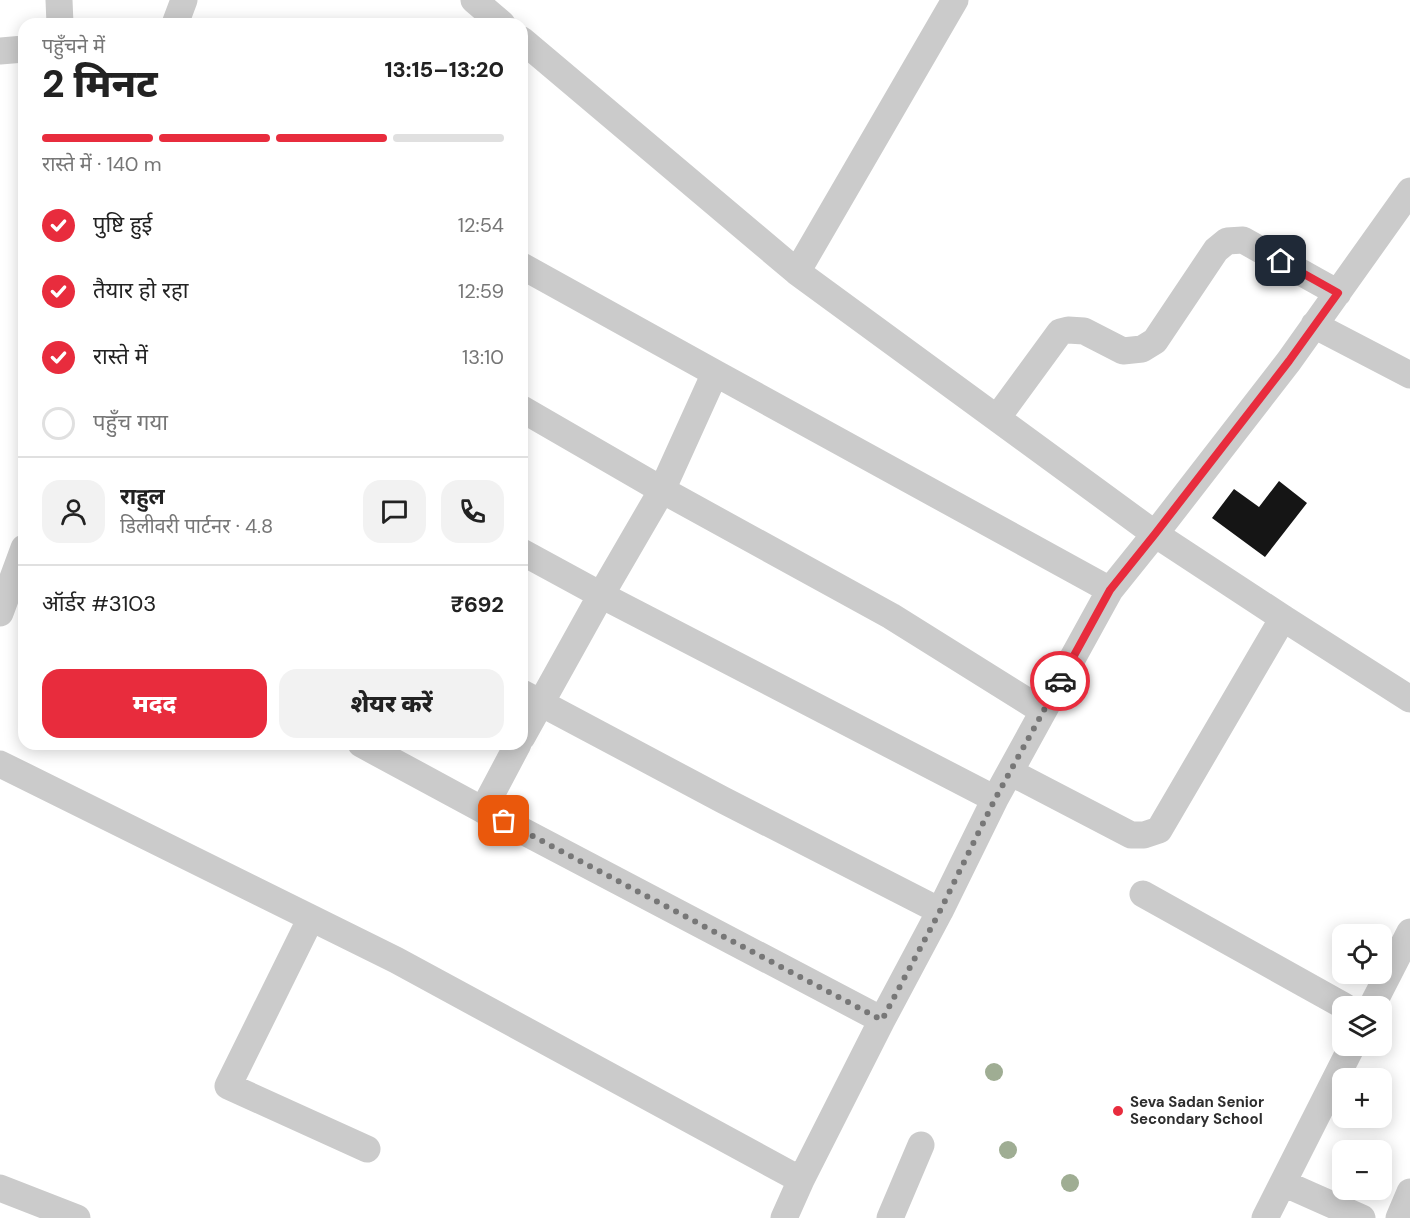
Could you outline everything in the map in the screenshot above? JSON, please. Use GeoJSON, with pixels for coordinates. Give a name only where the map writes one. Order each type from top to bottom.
{"type":"FeatureCollection","features":[{"type":"Feature","properties":{"kind":"street"},"geometry":{"type":"LineString","coordinates":[[59,0],[60,18]]}},
{"type":"Feature","properties":{"kind":"street"},"geometry":{"type":"LineString","coordinates":[[177,18],[184,0]]}},
{"type":"Feature","properties":{"kind":"street"},"geometry":{"type":"LineString","coordinates":[[474,0],[495,18]]}},
{"type":"Feature","properties":{"kind":"street"},"geometry":{"type":"LineString","coordinates":[[797,272],[955,0]]}},
{"type":"Feature","properties":{"kind":"street"},"geometry":{"type":"LineString","coordinates":[[528,45],[797,272],[1155,534],[1410,699]]}},
{"type":"Feature","properties":{"kind":"street"},"geometry":{"type":"LineString","coordinates":[[0,51],[18,50]]}},
{"type":"Feature","properties":{"kind":"street"},"geometry":{"type":"LineString","coordinates":[[784,1218],[801,1180],[940,911],[995,799],[1110,590],[1289,361],[1338,293],[1402,218],[1410,191]]}},
{"type":"Feature","properties":{"kind":"street"},"geometry":{"type":"LineString","coordinates":[[997,418],[1060,333],[1068,330],[1084,331],[1123,351],[1142,349],[1155,341],[1216,250],[1227,241],[1244,240],[1338,293]]}},
{"type":"Feature","properties":{"kind":"street"},"geometry":{"type":"LineString","coordinates":[[528,269],[1110,590]]}},
{"type":"Feature","properties":{"kind":"street"},"geometry":{"type":"LineString","coordinates":[[1314,325],[1410,375]]}},
{"type":"Feature","properties":{"kind":"street"},"geometry":{"type":"LineString","coordinates":[[715,372],[662,490],[601,594],[531,698],[940,911]]}},
{"type":"Feature","properties":{"kind":"street"},"geometry":{"type":"LineString","coordinates":[[528,412],[662,490],[891,616],[1043,711]]}},
{"type":"Feature","properties":{"kind":"street"},"geometry":{"type":"LineString","coordinates":[[528,555],[995,799]]}},
{"type":"Feature","properties":{"kind":"street"},"geometry":{"type":"LineString","coordinates":[[0,613],[17,557]]}},
{"type":"Feature","properties":{"kind":"street"},"geometry":{"type":"LineString","coordinates":[[1010,772],[1131,835],[1144,835],[1158,830],[1283,618]]}},
{"type":"Feature","properties":{"kind":"street"},"geometry":{"type":"LineString","coordinates":[[372,750],[882,1020]]}},
{"type":"Feature","properties":{"kind":"street"},"geometry":{"type":"LineString","coordinates":[[483,810],[516,750]]}},
{"type":"Feature","properties":{"kind":"street"},"geometry":{"type":"LineString","coordinates":[[0,764],[396,960],[801,1180]]}},
{"type":"Feature","properties":{"kind":"street"},"geometry":{"type":"LineString","coordinates":[[1143,894],[1332,999]]}},
{"type":"Feature","properties":{"kind":"street"},"geometry":{"type":"LineString","coordinates":[[311,918],[228,1086],[367,1149]]}},
{"type":"Feature","properties":{"kind":"street"},"geometry":{"type":"LineString","coordinates":[[1377,996],[1410,932]]}},
{"type":"Feature","properties":{"kind":"street"},"geometry":{"type":"LineString","coordinates":[[1265,1218],[1347,1056]]}},
{"type":"Feature","properties":{"kind":"street"},"geometry":{"type":"LineString","coordinates":[[890,1218],[921,1145]]}},
{"type":"Feature","properties":{"kind":"street"},"geometry":{"type":"LineString","coordinates":[[1282,1183],[1362,1218]]}},
{"type":"Feature","properties":{"kind":"street"},"geometry":{"type":"LineString","coordinates":[[0,1188],[77,1218]]}},
{"type":"Feature","properties":{"kind":"street"},"geometry":{"type":"LineString","coordinates":[[1399,1218],[1410,1192]]}},
{"type":"Feature","properties":{"kind":"building"},"geometry":{"type":"Polygon","coordinates":[[[1279,481],[1307,503],[1265,557],[1212,518],[1234,489],[1259,507],[1279,481]]]}},
{"type":"Feature","properties":{"kind":"way so far"},"geometry":{"type":"LineString","coordinates":[[504,821],[882,1020],[940,911],[995,799],[1060,681]]}},
{"type":"Feature","properties":{"kind":"place","name":"Seva Sadan Senior Secondary School"},"geometry":{"type":"Point","coordinates":[1118,1111]}},
{"type":"Feature","properties":{"kind":"route"},"geometry":{"type":"LineString","coordinates":[[1060,681],[1110,590],[1289,361],[1338,293],[1281,261]]}}]}
